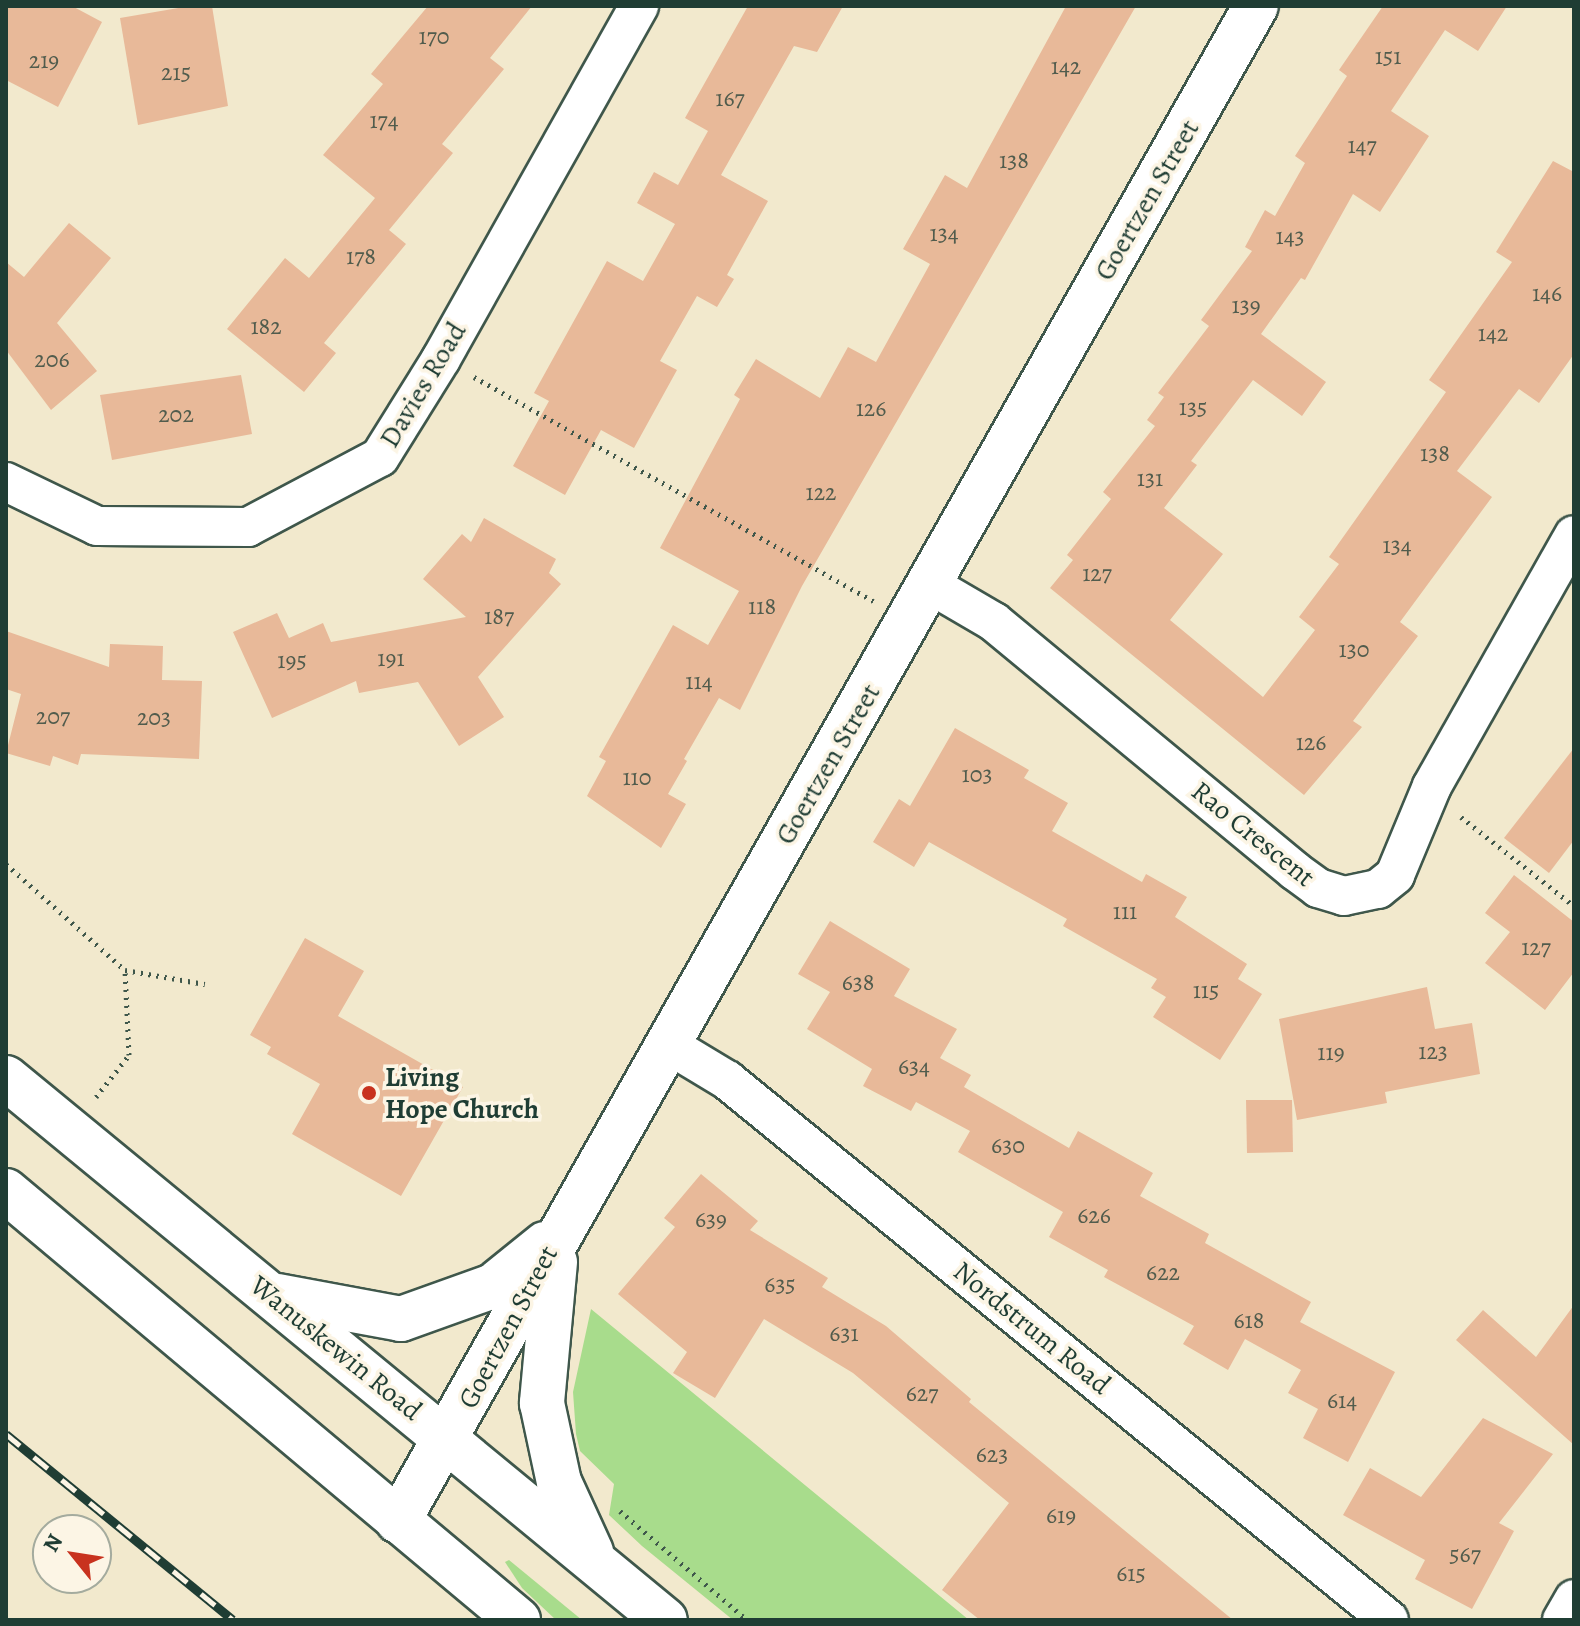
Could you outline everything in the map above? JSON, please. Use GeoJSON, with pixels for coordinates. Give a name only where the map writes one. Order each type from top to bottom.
{"type":"FeatureCollection","features":[{"type":"Feature","properties":{"kind":"main road","name":"Goertzen Street"},"geometry":{"type":"LineString","coordinates":[[398,1521],[1256,6]]}},
{"type":"Feature","properties":{"kind":"main road","name":"Wanuskewin Road"},"geometry":{"type":"LineString","coordinates":[[6,1078],[665,1620]]}},
{"type":"Feature","properties":{"kind":"main road"},"geometry":{"type":"LineString","coordinates":[[6,1191],[518,1620]]}},
{"type":"Feature","properties":{"kind":"main road"},"geometry":{"type":"LineString","coordinates":[[272,1295],[401,1319],[493,1286],[559,1232]]}},
{"type":"Feature","properties":{"kind":"main road"},"geometry":{"type":"LineString","coordinates":[[559,1232],[542,1403],[559,1482],[596,1562]]}},
{"type":"Feature","properties":{"kind":"street","name":"Davies Road"},"geometry":{"type":"LineString","coordinates":[[6,482],[97,526],[248,527],[380,457],[441,359],[639,6]]}},
{"type":"Feature","properties":{"kind":"street","name":"Rao Crescent"},"geometry":{"type":"LineString","coordinates":[[929,584],[994,622],[1295,871],[1318,888],[1344,896],[1378,889],[1395,875],[1432,786],[1574,535]]}},
{"type":"Feature","properties":{"kind":"street","name":"Nordstrum Road"},"geometry":{"type":"LineString","coordinates":[[669,1045],[727,1080],[1389,1620]]}},
{"type":"Feature","properties":{"kind":"street"},"geometry":{"type":"LineString","coordinates":[[1562,1620],[1574,1599]]}},
{"type":"Feature","properties":{"kind":"path"},"geometry":{"type":"LineString","coordinates":[[478,379],[866,596],[906,627]]}},
{"type":"Feature","properties":{"kind":"path"},"geometry":{"type":"LineString","coordinates":[[1462,818],[1574,906]]}},
{"type":"Feature","properties":{"kind":"path"},"geometry":{"type":"LineString","coordinates":[[6,864],[125,970],[205,984]]}},
{"type":"Feature","properties":{"kind":"path"},"geometry":{"type":"LineString","coordinates":[[89,1105],[129,1055],[125,970]]}},
{"type":"Feature","properties":{"kind":"green space"},"geometry":{"type":"Polygon","coordinates":[[[591,1309],[969,1620],[733,1620],[642,1546],[609,1515],[614,1484],[580,1451],[576,1434],[573,1392],[591,1309]]]}},
{"type":"Feature","properties":{"kind":"green space"},"geometry":{"type":"Polygon","coordinates":[[[509,1560],[582,1620],[556,1620],[522,1588],[505,1562],[509,1560]]]}},
{"type":"Feature","properties":{"kind":"building"},"geometry":{"type":"Polygon","coordinates":[[[6,6],[72,6],[102,22],[58,107],[6,80],[6,6]]]}},
{"type":"Feature","properties":{"kind":"building"},"geometry":{"type":"Polygon","coordinates":[[[190,6],[212,6],[228,106],[138,125],[120,18],[190,6]]]}},
{"type":"Feature","properties":{"kind":"building"},"geometry":{"type":"Polygon","coordinates":[[[428,6],[532,6],[490,58],[504,69],[442,144],[453,153],[389,230],[406,244],[324,343],[336,353],[304,392],[227,329],[285,258],[309,278],[375,198],[323,155],[383,84],[371,74],[428,6]]]}},
{"type":"Feature","properties":{"kind":"building"},"geometry":{"type":"Polygon","coordinates":[[[748,6],[843,6],[817,52],[794,46],[721,175],[768,201],[727,275],[734,279],[717,307],[697,296],[660,361],[677,370],[634,448],[601,430],[565,495],[513,466],[549,401],[534,393],[607,261],[643,281],[675,224],[637,203],[654,172],[678,185],[708,131],[685,118],[748,6]]]}},
{"type":"Feature","properties":{"kind":"building"},"geometry":{"type":"Polygon","coordinates":[[[1066,6],[1136,6],[802,586],[740,710],[719,698],[684,759],[687,761],[668,794],[686,804],[661,848],[587,796],[606,761],[599,757],[673,625],[708,645],[739,591],[660,548],[740,399],[734,395],[756,359],[820,398],[848,347],[876,362],[930,264],[903,249],[945,175],[967,188],[1066,6]]]}},
{"type":"Feature","properties":{"kind":"building"},"geometry":{"type":"Polygon","coordinates":[[[1383,6],[1507,6],[1478,51],[1445,30],[1391,111],[1429,136],[1380,212],[1353,194],[1305,280],[1301,278],[1261,334],[1326,382],[1302,416],[1253,380],[1191,461],[1197,465],[1164,508],[1223,554],[1170,620],[1263,697],[1315,630],[1299,617],[1339,564],[1329,557],[1446,392],[1429,380],[1512,262],[1496,252],[1553,161],[1574,172],[1574,354],[1539,403],[1519,389],[1457,471],[1492,497],[1400,622],[1418,636],[1353,721],[1362,727],[1304,795],[1050,588],[1073,560],[1067,555],[1111,499],[1103,492],[1155,426],[1147,420],[1164,397],[1158,393],[1209,326],[1201,320],[1252,251],[1245,247],[1265,210],[1275,216],[1305,163],[1295,156],[1347,76],[1339,70],[1383,6]]]}},
{"type":"Feature","properties":{"kind":"building"},"geometry":{"type":"Polygon","coordinates":[[[69,223],[111,258],[57,323],[97,371],[51,410],[6,350],[6,262],[24,277],[69,223]]]}},
{"type":"Feature","properties":{"kind":"building"},"geometry":{"type":"Polygon","coordinates":[[[241,375],[252,434],[112,460],[100,395],[241,375]]]}},
{"type":"Feature","properties":{"kind":"building"},"geometry":{"type":"Polygon","coordinates":[[[484,518],[556,559],[549,573],[561,584],[478,677],[504,717],[459,746],[418,682],[359,693],[356,681],[272,718],[233,632],[277,613],[289,638],[323,623],[331,642],[466,617],[423,579],[462,534],[471,542],[484,518]]]}},
{"type":"Feature","properties":{"kind":"building"},"geometry":{"type":"Polygon","coordinates":[[[6,631],[109,667],[110,644],[163,646],[162,680],[202,681],[199,759],[81,754],[78,765],[53,756],[50,766],[6,753],[21,694],[6,689],[6,631]]]}},
{"type":"Feature","properties":{"kind":"building"},"geometry":{"type":"Polygon","coordinates":[[[955,728],[1029,770],[1024,778],[1068,803],[1052,831],[1142,882],[1146,874],[1187,897],[1175,917],[1247,964],[1238,979],[1262,994],[1220,1060],[1153,1017],[1166,997],[1151,988],[1157,979],[1063,926],[1067,919],[929,842],[914,867],[873,842],[899,799],[910,806],[955,728]]]}},
{"type":"Feature","properties":{"kind":"building"},"geometry":{"type":"Polygon","coordinates":[[[1574,748],[1574,840],[1549,873],[1504,838],[1574,748]]]}},
{"type":"Feature","properties":{"kind":"building"},"geometry":{"type":"Polygon","coordinates":[[[1514,875],[1574,922],[1574,972],[1545,1010],[1485,963],[1510,932],[1485,913],[1514,875]]]}},
{"type":"Feature","properties":{"kind":"building"},"geometry":{"type":"Polygon","coordinates":[[[830,921],[910,969],[894,996],[957,1029],[940,1058],[971,1075],[964,1087],[1069,1148],[1078,1131],[1153,1173],[1140,1196],[1209,1234],[1205,1243],[1311,1302],[1300,1322],[1395,1372],[1348,1462],[1303,1438],[1318,1409],[1288,1393],[1301,1370],[1245,1339],[1228,1370],[1183,1344],[1194,1326],[1104,1277],[1108,1270],[1049,1237],[1063,1212],[958,1152],[970,1131],[916,1102],[911,1111],[863,1086],[872,1069],[807,1029],[830,992],[798,974],[830,921]]]}},
{"type":"Feature","properties":{"kind":"building"},"geometry":{"type":"Polygon","coordinates":[[[305,938],[364,971],[338,1016],[463,1087],[401,1196],[292,1134],[320,1084],[267,1054],[271,1047],[250,1035],[305,938]]]}},
{"type":"Feature","properties":{"kind":"building"},"geometry":{"type":"Polygon","coordinates":[[[1427,987],[1435,1029],[1472,1023],[1480,1074],[1385,1092],[1387,1103],[1297,1120],[1279,1019],[1427,987]]]}},
{"type":"Feature","properties":{"kind":"building"},"geometry":{"type":"Polygon","coordinates":[[[1246,1100],[1292,1100],[1293,1152],[1247,1153],[1246,1100]]]}},
{"type":"Feature","properties":{"kind":"building"},"geometry":{"type":"Polygon","coordinates":[[[701,1174],[758,1221],[750,1230],[828,1278],[822,1287],[886,1326],[971,1399],[969,1402],[1233,1620],[980,1620],[942,1590],[1009,1503],[853,1373],[764,1319],[715,1398],[673,1373],[687,1352],[618,1294],[675,1227],[664,1218],[701,1174]]]}},
{"type":"Feature","properties":{"kind":"building"},"geometry":{"type":"Polygon","coordinates":[[[1574,1305],[1574,1445],[1456,1340],[1483,1310],[1536,1357],[1574,1305]]]}},
{"type":"Feature","properties":{"kind":"building"},"geometry":{"type":"Polygon","coordinates":[[[1483,1418],[1553,1454],[1499,1523],[1514,1531],[1472,1609],[1415,1579],[1425,1560],[1343,1515],[1370,1468],[1421,1497],[1483,1418]]]}},
{"type":"Feature","properties":{"kind":"railway"},"geometry":{"type":"LineString","coordinates":[[6,1434],[233,1620]]}},
{"type":"Feature","properties":{"kind":"place","name":"Living Hope Church"},"geometry":{"type":"Point","coordinates":[369,1093]}}]}
